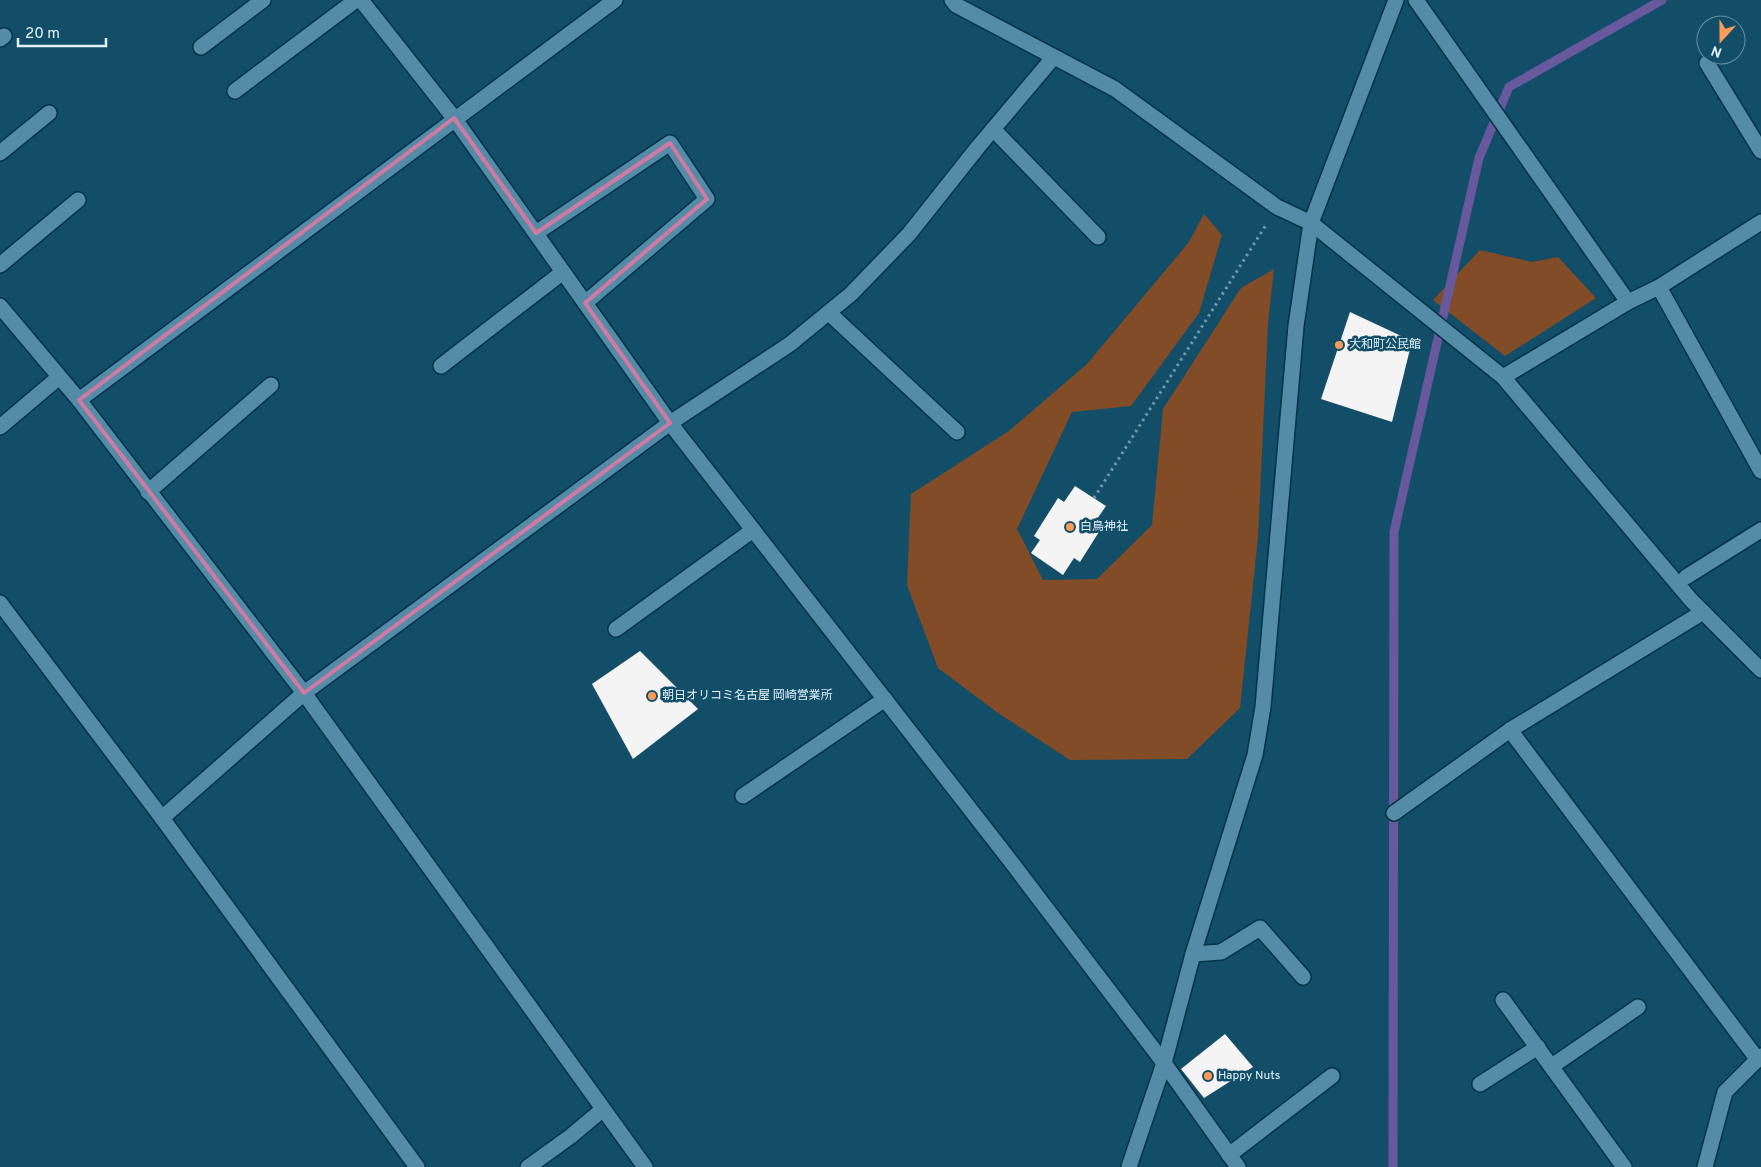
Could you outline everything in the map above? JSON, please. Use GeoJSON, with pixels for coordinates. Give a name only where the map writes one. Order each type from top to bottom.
{"type":"FeatureCollection","features":[{"type":"Feature","properties":{"kind":"street"},"geometry":{"type":"LineString","coordinates":[[201,47],[263,0]]}},
{"type":"Feature","properties":{"kind":"street"},"geometry":{"type":"LineString","coordinates":[[235,91],[356,0]]}},
{"type":"Feature","properties":{"kind":"street"},"geometry":{"type":"LineString","coordinates":[[361,0],[454,118],[670,423],[1164,1063],[1234,1161],[1332,1076]]}},
{"type":"Feature","properties":{"kind":"street"},"geometry":{"type":"LineString","coordinates":[[79,400],[454,118],[615,0]]}},
{"type":"Feature","properties":{"kind":"street"},"geometry":{"type":"LineString","coordinates":[[952,0],[956,5],[1053,58],[1115,89],[1277,207],[1311,223],[1503,377],[1703,612],[1761,670]]}},
{"type":"Feature","properties":{"kind":"street"},"geometry":{"type":"LineString","coordinates":[[1128,1167],[1164,1063],[1193,954],[1256,746],[1262,707],[1296,326],[1311,223],[1396,0]]}},
{"type":"Feature","properties":{"kind":"street"},"geometry":{"type":"LineString","coordinates":[[1416,0],[1628,302]]}},
{"type":"Feature","properties":{"kind":"street"},"geometry":{"type":"LineString","coordinates":[[162,818],[304,693],[670,423],[790,344],[829,313],[851,294],[909,234],[978,147],[1053,58]]}},
{"type":"Feature","properties":{"kind":"street"},"geometry":{"type":"LineString","coordinates":[[1708,65],[1761,150]]}},
{"type":"Feature","properties":{"kind":"street"},"geometry":{"type":"LineString","coordinates":[[0,153],[49,113]]}},
{"type":"Feature","properties":{"kind":"street"},"geometry":{"type":"LineString","coordinates":[[994,130],[1098,237]]}},
{"type":"Feature","properties":{"kind":"street"},"geometry":{"type":"LineString","coordinates":[[536,233],[670,142],[707,199],[586,303]]}},
{"type":"Feature","properties":{"kind":"street"},"geometry":{"type":"LineString","coordinates":[[0,265],[78,200]]}},
{"type":"Feature","properties":{"kind":"street"},"geometry":{"type":"LineString","coordinates":[[1503,377],[1628,302],[1659,287],[1761,222]]}},
{"type":"Feature","properties":{"kind":"street"},"geometry":{"type":"LineString","coordinates":[[441,366],[563,272]]}},
{"type":"Feature","properties":{"kind":"street"},"geometry":{"type":"LineString","coordinates":[[1659,287],[1761,471]]}},
{"type":"Feature","properties":{"kind":"street"},"geometry":{"type":"LineString","coordinates":[[0,306],[58,378],[79,400],[304,693],[602,1110],[645,1167]]}},
{"type":"Feature","properties":{"kind":"street"},"geometry":{"type":"LineString","coordinates":[[829,313],[957,432]]}},
{"type":"Feature","properties":{"kind":"street"},"geometry":{"type":"LineString","coordinates":[[0,427],[58,378]]}},
{"type":"Feature","properties":{"kind":"street"},"geometry":{"type":"LineString","coordinates":[[148,492],[271,386]]}},
{"type":"Feature","properties":{"kind":"street"},"geometry":{"type":"LineString","coordinates":[[616,629],[753,530]]}},
{"type":"Feature","properties":{"kind":"street"},"geometry":{"type":"LineString","coordinates":[[1686,577],[1761,530]]}},
{"type":"Feature","properties":{"kind":"street"},"geometry":{"type":"LineString","coordinates":[[0,603],[162,818],[417,1167]]}},
{"type":"Feature","properties":{"kind":"street"},"geometry":{"type":"LineString","coordinates":[[1394,813],[1510,730],[1703,612]]}},
{"type":"Feature","properties":{"kind":"street"},"geometry":{"type":"LineString","coordinates":[[744,796],[884,698]]}},
{"type":"Feature","properties":{"kind":"street"},"geometry":{"type":"LineString","coordinates":[[1510,730],[1759,1058],[1725,1092],[1705,1167]]}},
{"type":"Feature","properties":{"kind":"street"},"geometry":{"type":"LineString","coordinates":[[1193,954],[1221,952],[1260,928],[1303,977]]}},
{"type":"Feature","properties":{"kind":"street"},"geometry":{"type":"LineString","coordinates":[[1503,1000],[1624,1167]]}},
{"type":"Feature","properties":{"kind":"street"},"geometry":{"type":"LineString","coordinates":[[1552,1066],[1638,1007]]}},
{"type":"Feature","properties":{"kind":"street"},"geometry":{"type":"LineString","coordinates":[[1480,1084],[1538,1047]]}},
{"type":"Feature","properties":{"kind":"street"},"geometry":{"type":"LineString","coordinates":[[528,1167],[571,1136],[602,1110]]}},
{"type":"Feature","properties":{"kind":"path"},"geometry":{"type":"LineString","coordinates":[[1094,498],[1277,207]]}},
{"type":"Feature","properties":{"kind":"highlighted area"},"geometry":{"type":"Polygon","coordinates":[[[454,118],[536,233],[670,143],[707,199],[585,303],[670,423],[304,693],[79,400],[454,118]]]}},
{"type":"Feature","properties":{"kind":"shaded area"},"geometry":{"type":"Polygon","coordinates":[[[1204,214],[1222,235],[1199,313],[1131,406],[1072,412],[1017,529],[1043,580],[1097,579],[1152,525],[1163,409],[1241,288],[1274,269],[1268,324],[1258,537],[1240,708],[1187,759],[1070,760],[998,713],[938,668],[907,585],[911,494],[1009,431],[1087,364],[1189,242],[1204,214]]]}},
{"type":"Feature","properties":{"kind":"shaded area"},"geometry":{"type":"Polygon","coordinates":[[[1480,250],[1532,262],[1558,257],[1596,298],[1505,356],[1433,300],[1480,250]]]}},
{"type":"Feature","properties":{"kind":"building"},"geometry":{"type":"Polygon","coordinates":[[[1350,312],[1412,341],[1392,422],[1321,399],[1350,312]]]}},
{"type":"Feature","properties":{"kind":"building"},"geometry":{"type":"Polygon","coordinates":[[[1075,486],[1106,506],[1097,519],[1104,524],[1080,562],[1074,558],[1063,575],[1031,553],[1040,540],[1034,536],[1058,498],[1064,502],[1075,486]]]}},
{"type":"Feature","properties":{"kind":"building"},"geometry":{"type":"Polygon","coordinates":[[[640,651],[698,709],[633,759],[592,684],[640,651]]]}},
{"type":"Feature","properties":{"kind":"building"},"geometry":{"type":"Polygon","coordinates":[[[1225,1034],[1253,1067],[1204,1098],[1181,1069],[1225,1034]]]}},
{"type":"Feature","properties":{"kind":"waterway"},"geometry":{"type":"LineString","coordinates":[[1393,1167],[1394,532],[1479,158],[1509,87],[1662,0]]}},
{"type":"Feature","properties":{"kind":"place","name":"大和町公民館"},"geometry":{"type":"Point","coordinates":[1339,345]}},
{"type":"Feature","properties":{"kind":"place","name":"白鳥神社"},"geometry":{"type":"Point","coordinates":[1070,527]}},
{"type":"Feature","properties":{"kind":"place","name":"朝日オリコミ名古屋 岡崎営業所"},"geometry":{"type":"Point","coordinates":[652,696]}},
{"type":"Feature","properties":{"kind":"place","name":"Happy Nuts"},"geometry":{"type":"Point","coordinates":[1208,1076]}}]}
